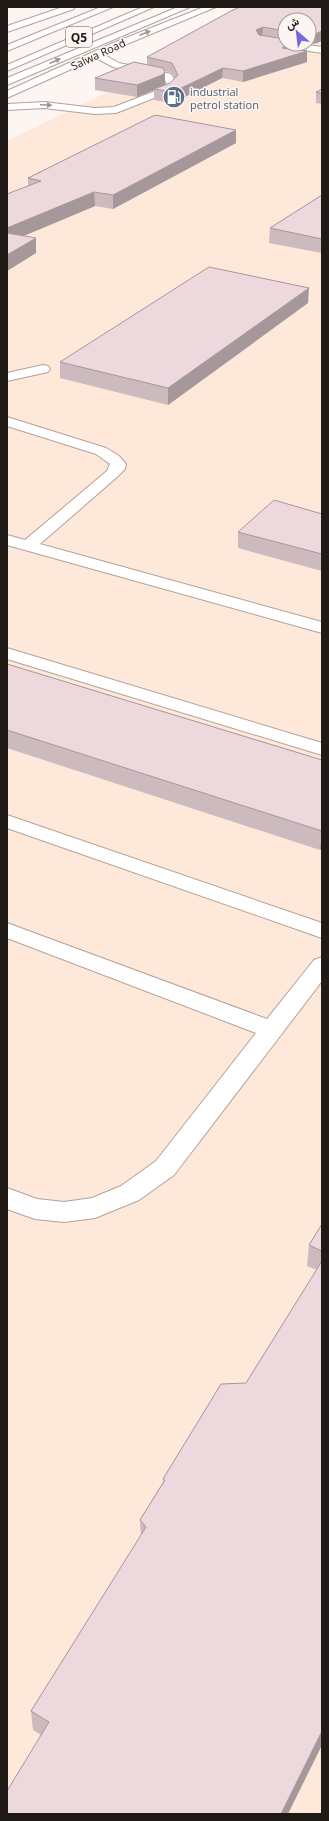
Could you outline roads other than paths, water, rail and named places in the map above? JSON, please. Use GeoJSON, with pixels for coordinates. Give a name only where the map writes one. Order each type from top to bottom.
{"type":"FeatureCollection","features":[{"type":"Feature","properties":{"kind":"main road"},"geometry":{"type":"LineString","coordinates":[[7,22],[49,7]]}},
{"type":"Feature","properties":{"kind":"main road"},"geometry":{"type":"LineString","coordinates":[[7,29],[71,7]]}},
{"type":"Feature","properties":{"kind":"main road"},"geometry":{"type":"LineString","coordinates":[[7,34],[71,7]]}},
{"type":"Feature","properties":{"kind":"main road","name":"Q5"},"geometry":{"type":"LineString","coordinates":[[7,48],[109,7]]}},
{"type":"Feature","properties":{"kind":"main road","name":"Salwa Road"},"geometry":{"type":"LineString","coordinates":[[7,68],[150,7]]}},
{"type":"Feature","properties":{"kind":"main road","name":"Salwa Road"},"geometry":{"type":"LineString","coordinates":[[7,82],[186,7]]}},
{"type":"Feature","properties":{"kind":"main road","name":"Salwa Road"},"geometry":{"type":"LineString","coordinates":[[7,95],[96,54],[212,7]]}},
{"type":"Feature","properties":{"kind":"main road"},"geometry":{"type":"LineString","coordinates":[[262,41],[322,50]]}},
{"type":"Feature","properties":{"kind":"main road"},"geometry":{"type":"LineString","coordinates":[[7,107],[44,105],[95,111],[116,110],[166,90],[172,84],[168,76],[116,65],[96,54]]}},
{"type":"Feature","properties":{"kind":"main road"},"geometry":{"type":"LineString","coordinates":[[35,70],[40,80]]}},
{"type":"Feature","properties":{"kind":"main road"},"geometry":{"type":"LineString","coordinates":[[7,377],[43,369]]}},
{"type":"Feature","properties":{"kind":"main road"},"geometry":{"type":"LineString","coordinates":[[7,421],[101,451],[114,459],[118,464],[117,469],[112,474],[28,546]]}},
{"type":"Feature","properties":{"kind":"main road"},"geometry":{"type":"LineString","coordinates":[[7,540],[322,628]]}},
{"type":"Feature","properties":{"kind":"main road"},"geometry":{"type":"LineString","coordinates":[[7,654],[322,749]]}},
{"type":"Feature","properties":{"kind":"main road"},"geometry":{"type":"LineString","coordinates":[[7,821],[322,931]]}},
{"type":"Feature","properties":{"kind":"main road"},"geometry":{"type":"LineString","coordinates":[[7,930],[271,1030]]}},
{"type":"Feature","properties":{"kind":"main road"},"geometry":{"type":"LineString","coordinates":[[7,1198],[35,1210],[64,1212],[95,1208],[130,1193],[165,1168],[322,965]]}},
{"type":"Feature","properties":{"kind":"place","name":"industrial petrol station"},"geometry":{"type":"Point","coordinates":[174,97]}}]}
